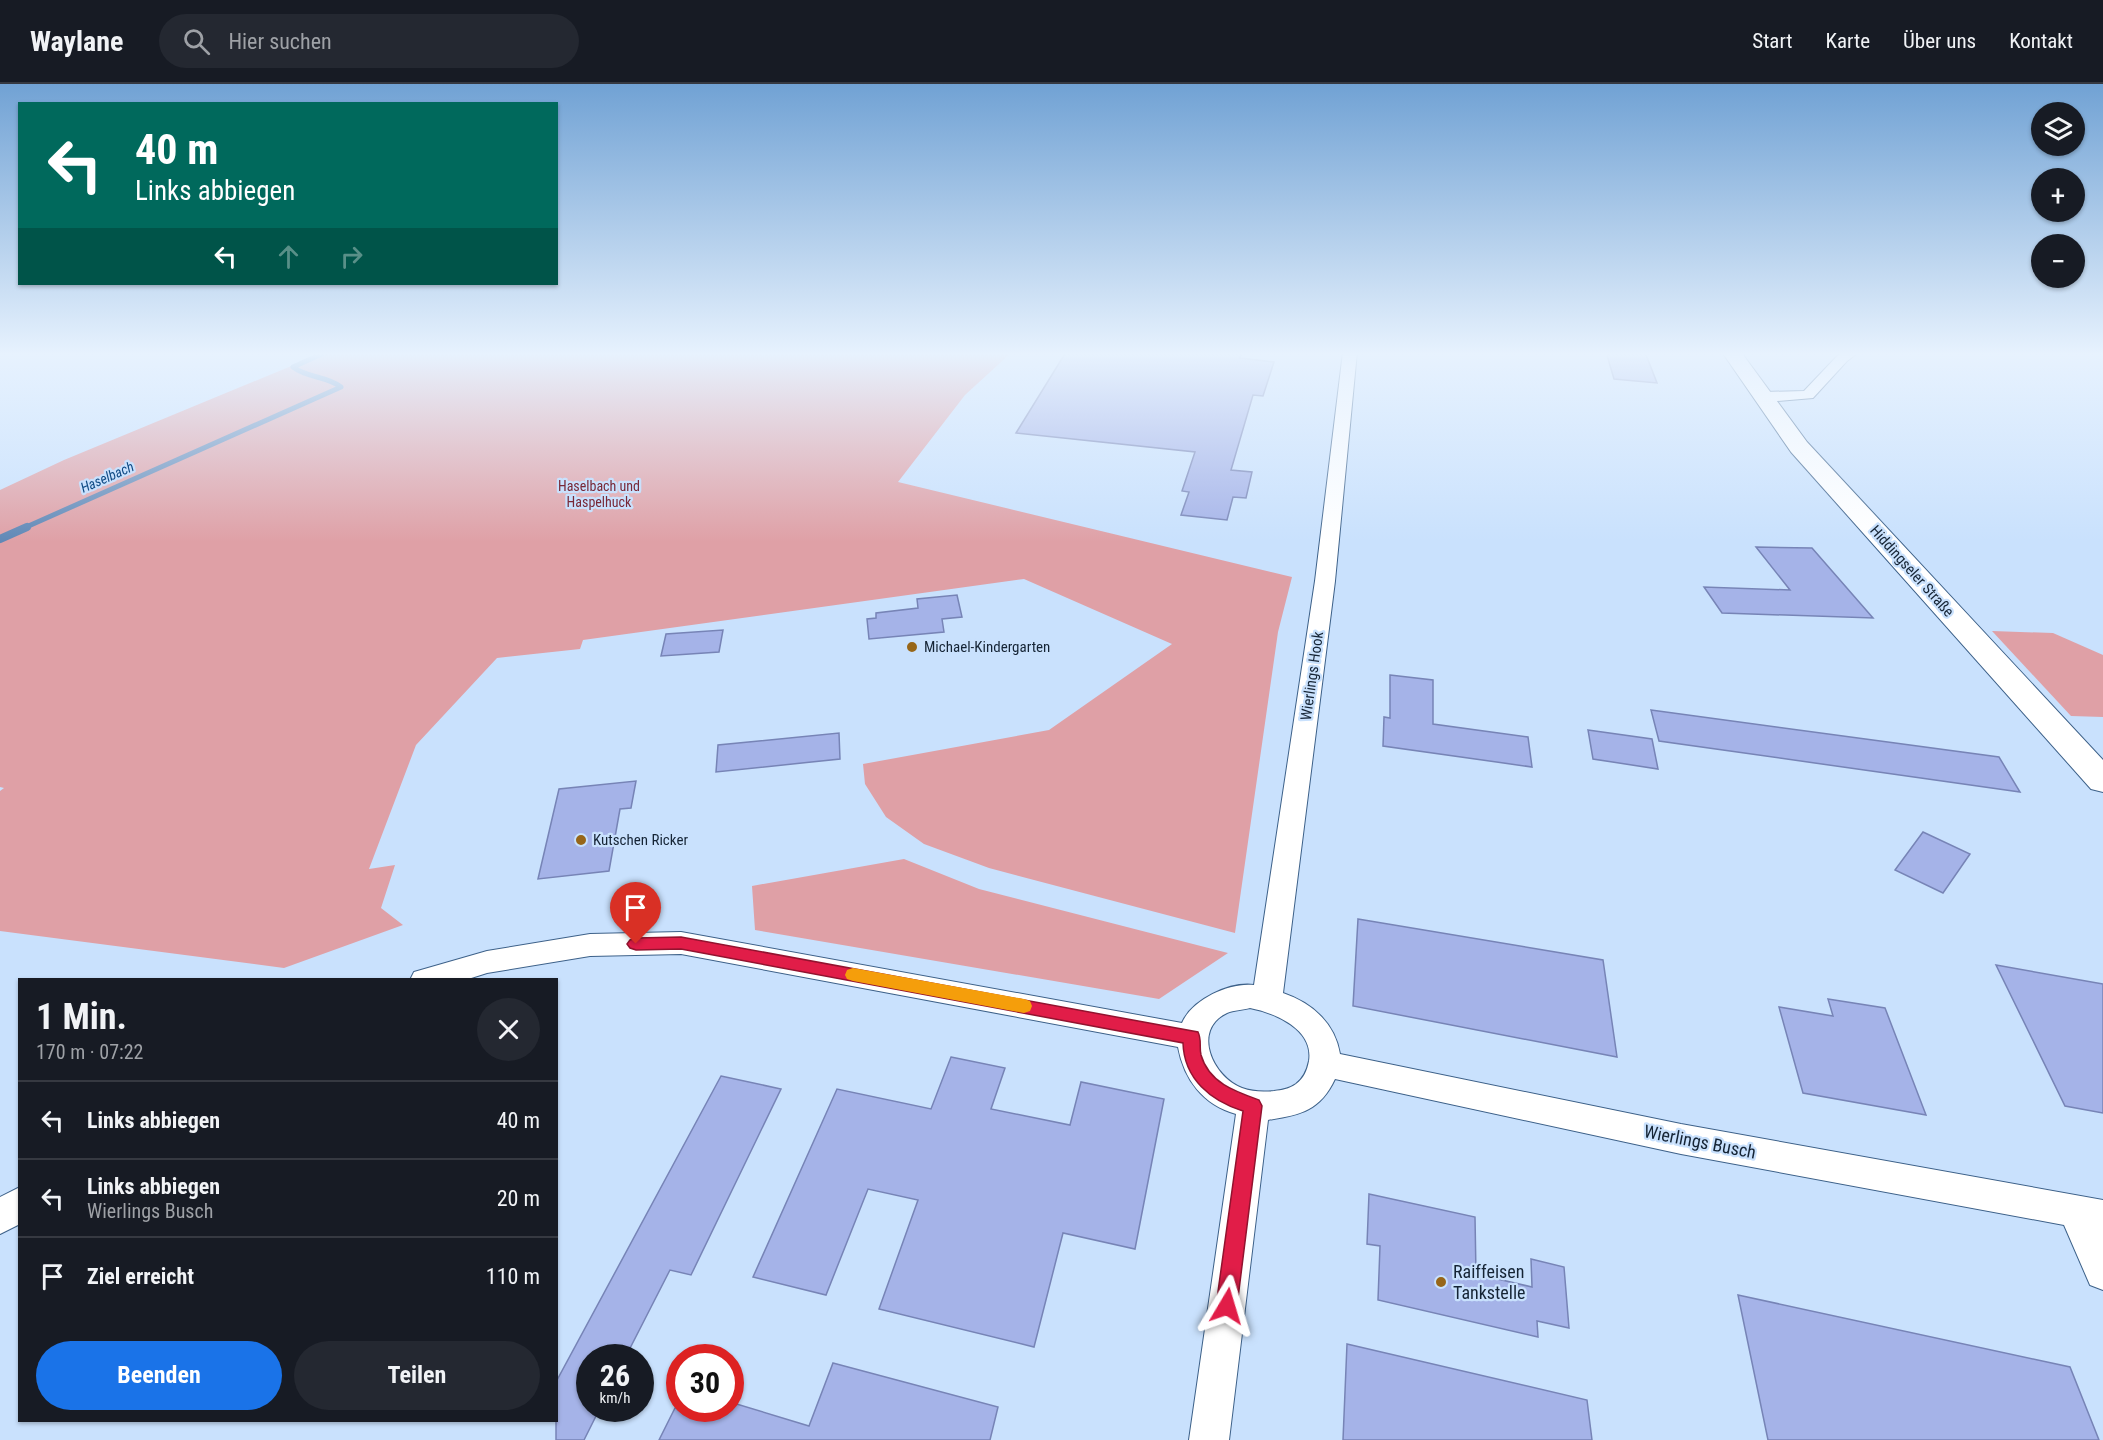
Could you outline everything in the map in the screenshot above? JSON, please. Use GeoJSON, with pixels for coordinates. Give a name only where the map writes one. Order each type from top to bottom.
{"type":"FeatureCollection","features":[{"type":"Feature","properties":{"kind":"street","name":"Wierlings Hook"},"geometry":{"type":"LineString","coordinates":[[1267,998],[1325,581],[1343,415]]}},
{"type":"Feature","properties":{"kind":"street","name":"Hiddingseler Straße"},"geometry":{"type":"LineString","coordinates":[[1777,415],[1799,447],[2103,781]]}},
{"type":"Feature","properties":{"kind":"street"},"geometry":{"type":"LineString","coordinates":[[431,978],[487,962],[590,945],[681,943],[1192,1037]]}},
{"type":"Feature","properties":{"kind":"street"},"geometry":{"type":"LineString","coordinates":[[1238,997],[1267,998],[1292,1008],[1311,1023],[1323,1043],[1325,1064],[1318,1084],[1302,1099],[1279,1106],[1253,1106],[1231,1099],[1213,1087],[1200,1072],[1192,1055],[1192,1037],[1197,1023],[1207,1010],[1221,1002],[1238,997]]}},
{"type":"Feature","properties":{"kind":"street","name":"Wierlings Busch"},"geometry":{"type":"LineString","coordinates":[[1325,1064],[1681,1139],[2089,1214],[2103,1272]]}},
{"type":"Feature","properties":{"kind":"street"},"geometry":{"type":"LineString","coordinates":[[1209,1440],[1253,1106]]}},
{"type":"Feature","properties":{"kind":"street"},"geometry":{"type":"LineString","coordinates":[[0,1218],[18,1204]]}},
{"type":"Feature","properties":{"kind":"green space","name":"Haselbach und Haspelhuck"},"geometry":{"type":"Polygon","coordinates":[[[172,415],[949,415],[898,482],[1292,577],[1278,632],[1235,933],[989,868],[924,844],[886,817],[865,784],[863,764],[1049,730],[1172,644],[1024,579],[583,640],[580,649],[497,658],[416,745],[369,869],[395,865],[381,908],[403,925],[284,968],[0,931],[0,791],[4,788],[0,787],[0,490],[64,460],[172,415]]]}},
{"type":"Feature","properties":{"kind":"green space"},"geometry":{"type":"Polygon","coordinates":[[[1992,631],[2053,633],[2103,655],[2103,717],[2071,716],[1992,631]]]}},
{"type":"Feature","properties":{"kind":"green space"},"geometry":{"type":"Polygon","coordinates":[[[904,859],[979,889],[1228,953],[1159,999],[755,930],[752,886],[904,859]]]}},
{"type":"Feature","properties":{"kind":"building"},"geometry":{"type":"Polygon","coordinates":[[[1027,415],[1247,415],[1231,470],[1252,472],[1246,498],[1233,497],[1227,520],[1181,515],[1189,492],[1182,491],[1195,452],[1016,433],[1027,415]]]}},
{"type":"Feature","properties":{"kind":"building"},"geometry":{"type":"Polygon","coordinates":[[[1756,547],[1812,548],[1873,618],[1722,613],[1704,587],[1790,590],[1756,547]]]}},
{"type":"Feature","properties":{"kind":"building"},"geometry":{"type":"Polygon","coordinates":[[[957,595],[962,617],[942,619],[944,632],[869,639],[867,619],[876,618],[876,613],[918,608],[917,599],[957,595]]]}},
{"type":"Feature","properties":{"kind":"building"},"geometry":{"type":"Polygon","coordinates":[[[723,630],[719,652],[661,656],[666,634],[723,630]]]}},
{"type":"Feature","properties":{"kind":"building"},"geometry":{"type":"Polygon","coordinates":[[[1390,675],[1433,680],[1433,724],[1528,737],[1532,767],[1383,746],[1384,717],[1390,718],[1390,675]]]}},
{"type":"Feature","properties":{"kind":"building"},"geometry":{"type":"Polygon","coordinates":[[[1651,710],[1999,757],[2020,792],[1659,741],[1651,710]]]}},
{"type":"Feature","properties":{"kind":"building"},"geometry":{"type":"Polygon","coordinates":[[[1588,730],[1652,739],[1658,769],[1593,759],[1588,730]]]}},
{"type":"Feature","properties":{"kind":"building"},"geometry":{"type":"Polygon","coordinates":[[[839,733],[840,759],[716,772],[718,745],[839,733]]]}},
{"type":"Feature","properties":{"kind":"building","name":"Kutschen Ricker"},"geometry":{"type":"Polygon","coordinates":[[[636,781],[631,808],[620,809],[609,871],[538,879],[559,789],[636,781]]]}},
{"type":"Feature","properties":{"kind":"building"},"geometry":{"type":"Polygon","coordinates":[[[1923,832],[1970,854],[1943,893],[1895,870],[1923,832]]]}},
{"type":"Feature","properties":{"kind":"building"},"geometry":{"type":"Polygon","coordinates":[[[1358,919],[1603,960],[1617,1057],[1353,1006],[1358,919]]]}},
{"type":"Feature","properties":{"kind":"building"},"geometry":{"type":"Polygon","coordinates":[[[1996,965],[2103,984],[2103,1113],[2065,1106],[1996,965]]]}},
{"type":"Feature","properties":{"kind":"building"},"geometry":{"type":"Polygon","coordinates":[[[1828,999],[1885,1008],[1926,1115],[1803,1093],[1779,1007],[1833,1016],[1828,999]]]}},
{"type":"Feature","properties":{"kind":"building"},"geometry":{"type":"Polygon","coordinates":[[[951,1057],[1005,1068],[991,1109],[1070,1125],[1081,1082],[1164,1099],[1135,1249],[1063,1233],[1034,1347],[879,1309],[918,1200],[868,1189],[826,1295],[753,1277],[837,1089],[931,1109],[951,1057]]]}},
{"type":"Feature","properties":{"kind":"building"},"geometry":{"type":"Polygon","coordinates":[[[721,1076],[781,1089],[691,1275],[670,1270],[632,1344],[576,1344],[721,1076]]]}},
{"type":"Feature","properties":{"kind":"building"},"geometry":{"type":"Polygon","coordinates":[[[1369,1194],[1475,1217],[1476,1274],[1532,1287],[1531,1259],[1564,1267],[1569,1328],[1537,1321],[1538,1337],[1378,1300],[1380,1246],[1367,1244],[1369,1194]]]}},
{"type":"Feature","properties":{"kind":"building"},"geometry":{"type":"Polygon","coordinates":[[[1738,1295],[2070,1367],[2099,1440],[1768,1440],[1738,1295]]]}},
{"type":"Feature","properties":{"kind":"building"},"geometry":{"type":"Polygon","coordinates":[[[1347,1344],[1587,1400],[1592,1440],[1343,1440],[1347,1344]]]}},
{"type":"Feature","properties":{"kind":"building"},"geometry":{"type":"Polygon","coordinates":[[[576,1345],[576,1422],[593,1422],[584,1440],[556,1440],[556,1422],[558,1422],[558,1378],[576,1345]]]}},
{"type":"Feature","properties":{"kind":"building"},"geometry":{"type":"Polygon","coordinates":[[[833,1363],[998,1407],[990,1440],[659,1440],[668,1422],[744,1422],[744,1406],[809,1426],[833,1363]]]}},
{"type":"Feature","properties":{"kind":"waterway","name":"Haselbach"},"geometry":{"type":"LineString","coordinates":[[24,528],[277,415]]}},
{"type":"Feature","properties":{"kind":"waterway","name":"Haselbach"},"geometry":{"type":"LineString","coordinates":[[0,539],[27,527]]}},
{"type":"Feature","properties":{"kind":"slow traffic"},"geometry":{"type":"LineString","coordinates":[[853,975],[1024,1006]]}},
{"type":"Feature","properties":{"kind":"place","name":"Michael-Kindergarten"},"geometry":{"type":"Point","coordinates":[912,647]}},
{"type":"Feature","properties":{"kind":"place","name":"Kutschen Ricker"},"geometry":{"type":"Point","coordinates":[581,840]}},
{"type":"Feature","properties":{"kind":"place","name":"Raiffeisen Tankstelle"},"geometry":{"type":"Point","coordinates":[1441,1282]}},
{"type":"Feature","properties":{"kind":"route"},"geometry":{"type":"LineString","coordinates":[[636,944],[681,943],[1192,1037],[1192,1055],[1200,1072],[1213,1087],[1231,1099],[1253,1106],[1227,1306]]}}]}
